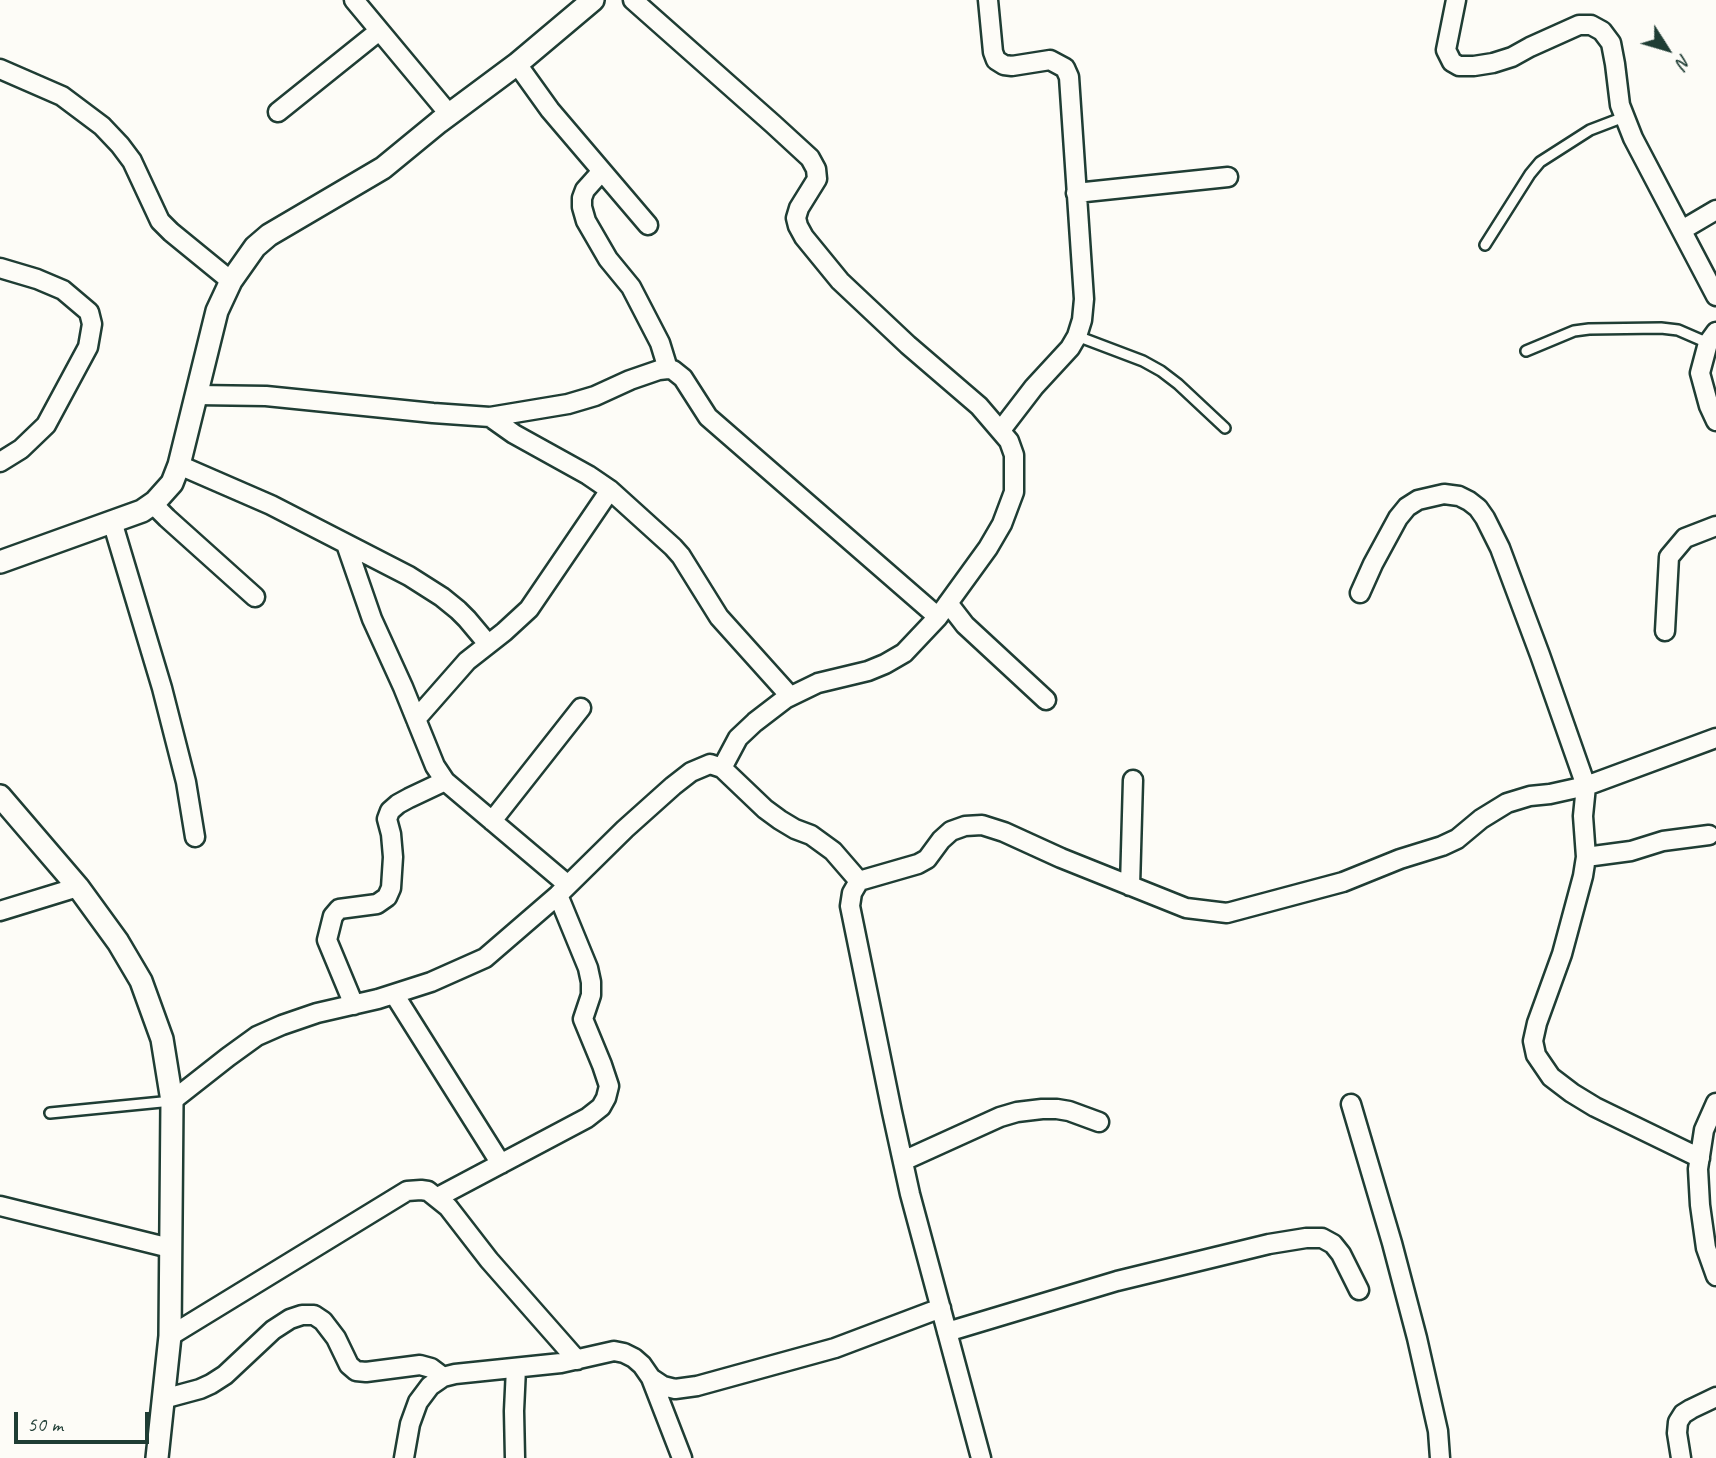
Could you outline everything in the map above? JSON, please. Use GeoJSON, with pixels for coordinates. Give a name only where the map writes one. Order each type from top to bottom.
{"type":"FeatureCollection","features":[{"type":"Feature","properties":{"kind":"street"},"geometry":{"type":"LineString","coordinates":[[354,0],[449,114]]}},
{"type":"Feature","properties":{"kind":"street"},"geometry":{"type":"LineString","coordinates":[[0,562],[142,511],[156,502],[172,483],[179,465],[217,312],[231,281],[255,247],[269,235],[383,168],[449,114],[517,64],[593,0]]}},
{"type":"Feature","properties":{"kind":"street"},"geometry":{"type":"LineString","coordinates":[[633,0],[810,158],[816,169],[817,179],[796,218],[804,237],[839,281],[979,406],[1009,441],[1014,455],[1014,492],[1002,524],[943,610],[904,653],[868,671],[818,683],[790,696],[738,738],[722,768]]}},
{"type":"Feature","properties":{"kind":"street"},"geometry":{"type":"LineString","coordinates":[[988,0],[996,60],[1012,66],[1050,60],[1065,68],[1069,77],[1084,299],[1082,320],[1070,348],[1034,387],[1001,430]]}},
{"type":"Feature","properties":{"kind":"street"},"geometry":{"type":"LineString","coordinates":[[1456,0],[1446,50],[1452,62],[1459,66],[1493,63],[1512,57],[1579,25],[1591,25],[1602,31],[1611,43],[1620,106],[1633,138],[1716,296]]}},
{"type":"Feature","properties":{"kind":"street"},"geometry":{"type":"LineString","coordinates":[[278,113],[379,31]]}},
{"type":"Feature","properties":{"kind":"street"},"geometry":{"type":"LineString","coordinates":[[517,64],[550,110],[648,225]]}},
{"type":"Feature","properties":{"kind":"street"},"geometry":{"type":"LineString","coordinates":[[0,69],[61,96],[102,126],[132,161],[160,221],[231,281]]}},
{"type":"Feature","properties":{"kind":"street"},"geometry":{"type":"LineString","coordinates":[[602,171],[585,190],[582,198],[586,221],[608,259],[631,287],[660,343],[668,369]]}},
{"type":"Feature","properties":{"kind":"street"},"geometry":{"type":"LineString","coordinates":[[1076,193],[1228,177]]}},
{"type":"Feature","properties":{"kind":"street"},"geometry":{"type":"LineString","coordinates":[[1682,230],[1716,210]]}},
{"type":"Feature","properties":{"kind":"street"},"geometry":{"type":"LineString","coordinates":[[0,268],[63,290],[89,312],[92,324],[88,347],[46,425],[21,449],[0,462]]}},
{"type":"Feature","properties":{"kind":"street"},"geometry":{"type":"LineString","coordinates":[[1712,338],[1700,373],[1716,421]]}},
{"type":"Feature","properties":{"kind":"street"},"geometry":{"type":"LineString","coordinates":[[197,396],[266,396],[490,417],[568,404],[595,396],[630,380],[668,369],[673,370],[683,378],[708,417],[943,610],[965,625],[1046,700]]}},
{"type":"Feature","properties":{"kind":"street"},"geometry":{"type":"LineString","coordinates":[[490,417],[514,434],[611,490],[681,556],[719,617],[790,696]]}},
{"type":"Feature","properties":{"kind":"street"},"geometry":{"type":"LineString","coordinates":[[179,465],[271,505],[408,576],[442,597],[467,619],[488,644]]}},
{"type":"Feature","properties":{"kind":"street"},"geometry":{"type":"LineString","coordinates":[[416,719],[467,661],[529,609],[611,490]]}},
{"type":"Feature","properties":{"kind":"street"},"geometry":{"type":"LineString","coordinates":[[1360,593],[1398,519],[1407,507],[1418,500],[1444,494],[1459,496],[1478,508],[1485,518],[1500,548],[1586,786],[1583,816],[1586,856],[1583,876],[1563,954],[1537,1023],[1533,1041],[1536,1055],[1551,1077],[1572,1093],[1700,1158]]}},
{"type":"Feature","properties":{"kind":"street"},"geometry":{"type":"LineString","coordinates":[[156,502],[157,508],[167,518],[255,597]]}},
{"type":"Feature","properties":{"kind":"street"},"geometry":{"type":"LineString","coordinates":[[112,521],[162,688],[186,782],[195,837]]}},
{"type":"Feature","properties":{"kind":"street"},"geometry":{"type":"LineString","coordinates":[[1665,631],[1669,557],[1685,538],[1716,526]]}},
{"type":"Feature","properties":{"kind":"street"},"geometry":{"type":"LineString","coordinates":[[346,544],[372,619],[435,766],[444,781],[492,821],[563,890],[591,982],[591,995],[583,1019],[609,1086],[601,1107],[587,1118],[438,1197]]}},
{"type":"Feature","properties":{"kind":"street"},"geometry":{"type":"LineString","coordinates":[[492,821],[581,708]]}},
{"type":"Feature","properties":{"kind":"street"},"geometry":{"type":"LineString","coordinates":[[980,1458],[910,1194],[852,920],[852,893],[859,881],[918,864],[927,859],[951,831],[965,826],[982,825],[1186,908],[1227,913],[1335,884],[1442,846],[1457,839],[1481,819],[1507,803],[1586,786],[1716,738]]}},
{"type":"Feature","properties":{"kind":"street"},"geometry":{"type":"LineString","coordinates":[[172,1101],[228,1057],[257,1037],[282,1025],[431,982],[485,958],[563,890],[673,786],[691,772],[710,764],[722,768],[765,809],[833,851],[859,881]]}},
{"type":"Feature","properties":{"kind":"street"},"geometry":{"type":"LineString","coordinates":[[1130,886],[1133,780]]}},
{"type":"Feature","properties":{"kind":"street"},"geometry":{"type":"LineString","coordinates":[[354,1005],[327,940],[333,916],[340,909],[377,904],[387,897],[391,888],[393,857],[387,819],[390,811],[398,804],[444,781]]}},
{"type":"Feature","properties":{"kind":"street"},"geometry":{"type":"LineString","coordinates":[[0,796],[78,887],[118,942],[141,981],[162,1039],[172,1101],[170,1336],[157,1458]]}},
{"type":"Feature","properties":{"kind":"street"},"geometry":{"type":"LineString","coordinates":[[1586,856],[1631,851],[1663,841],[1709,835]]}},
{"type":"Feature","properties":{"kind":"street"},"geometry":{"type":"LineString","coordinates":[[0,911],[78,887]]}},
{"type":"Feature","properties":{"kind":"street"},"geometry":{"type":"LineString","coordinates":[[394,994],[501,1164]]}},
{"type":"Feature","properties":{"kind":"street"},"geometry":{"type":"LineString","coordinates":[[1716,1103],[1704,1130],[1698,1169],[1706,1248],[1716,1276]]}},
{"type":"Feature","properties":{"kind":"street"},"geometry":{"type":"LineString","coordinates":[[1351,1104],[1418,1338],[1438,1432],[1440,1458]]}},
{"type":"Feature","properties":{"kind":"street"},"geometry":{"type":"LineString","coordinates":[[903,1161],[1000,1117],[1017,1112],[1042,1108],[1057,1109],[1100,1122]]}},
{"type":"Feature","properties":{"kind":"street"},"geometry":{"type":"LineString","coordinates":[[170,1336],[407,1191],[428,1191],[447,1207],[577,1360]]}},
{"type":"Feature","properties":{"kind":"street"},"geometry":{"type":"LineString","coordinates":[[0,1206],[170,1248]]}},
{"type":"Feature","properties":{"kind":"street"},"geometry":{"type":"LineString","coordinates":[[947,1332],[1117,1281],[1269,1244],[1306,1238],[1322,1238],[1333,1244],[1359,1290]]}},
{"type":"Feature","properties":{"kind":"street"},"geometry":{"type":"LineString","coordinates":[[651,1378],[663,1386],[675,1389],[697,1386],[835,1349],[942,1308]]}},
{"type":"Feature","properties":{"kind":"street"},"geometry":{"type":"LineString","coordinates":[[163,1399],[211,1384],[225,1375],[273,1330],[302,1315],[314,1315],[323,1321],[349,1365],[356,1371],[419,1365],[431,1368],[443,1377]]}},
{"type":"Feature","properties":{"kind":"street"},"geometry":{"type":"LineString","coordinates":[[404,1458],[410,1424],[418,1402],[430,1387],[443,1377],[577,1360],[614,1352],[634,1358],[651,1378],[682,1458]]}},
{"type":"Feature","properties":{"kind":"street"},"geometry":{"type":"LineString","coordinates":[[515,1458],[516,1368]]}},
{"type":"Feature","properties":{"kind":"street"},"geometry":{"type":"LineString","coordinates":[[1681,1458],[1678,1422],[1683,1414],[1716,1397]]}},
{"type":"Feature","properties":{"kind":"lane"},"geometry":{"type":"LineString","coordinates":[[1485,245],[1539,162],[1590,130],[1625,117]]}},
{"type":"Feature","properties":{"kind":"lane"},"geometry":{"type":"LineString","coordinates":[[1526,351],[1574,331],[1661,328],[1712,338]]}},
{"type":"Feature","properties":{"kind":"lane"},"geometry":{"type":"LineString","coordinates":[[1077,336],[1143,361],[1161,371],[1225,428]]}},
{"type":"Feature","properties":{"kind":"lane"},"geometry":{"type":"LineString","coordinates":[[50,1113],[172,1101]]}}]}
